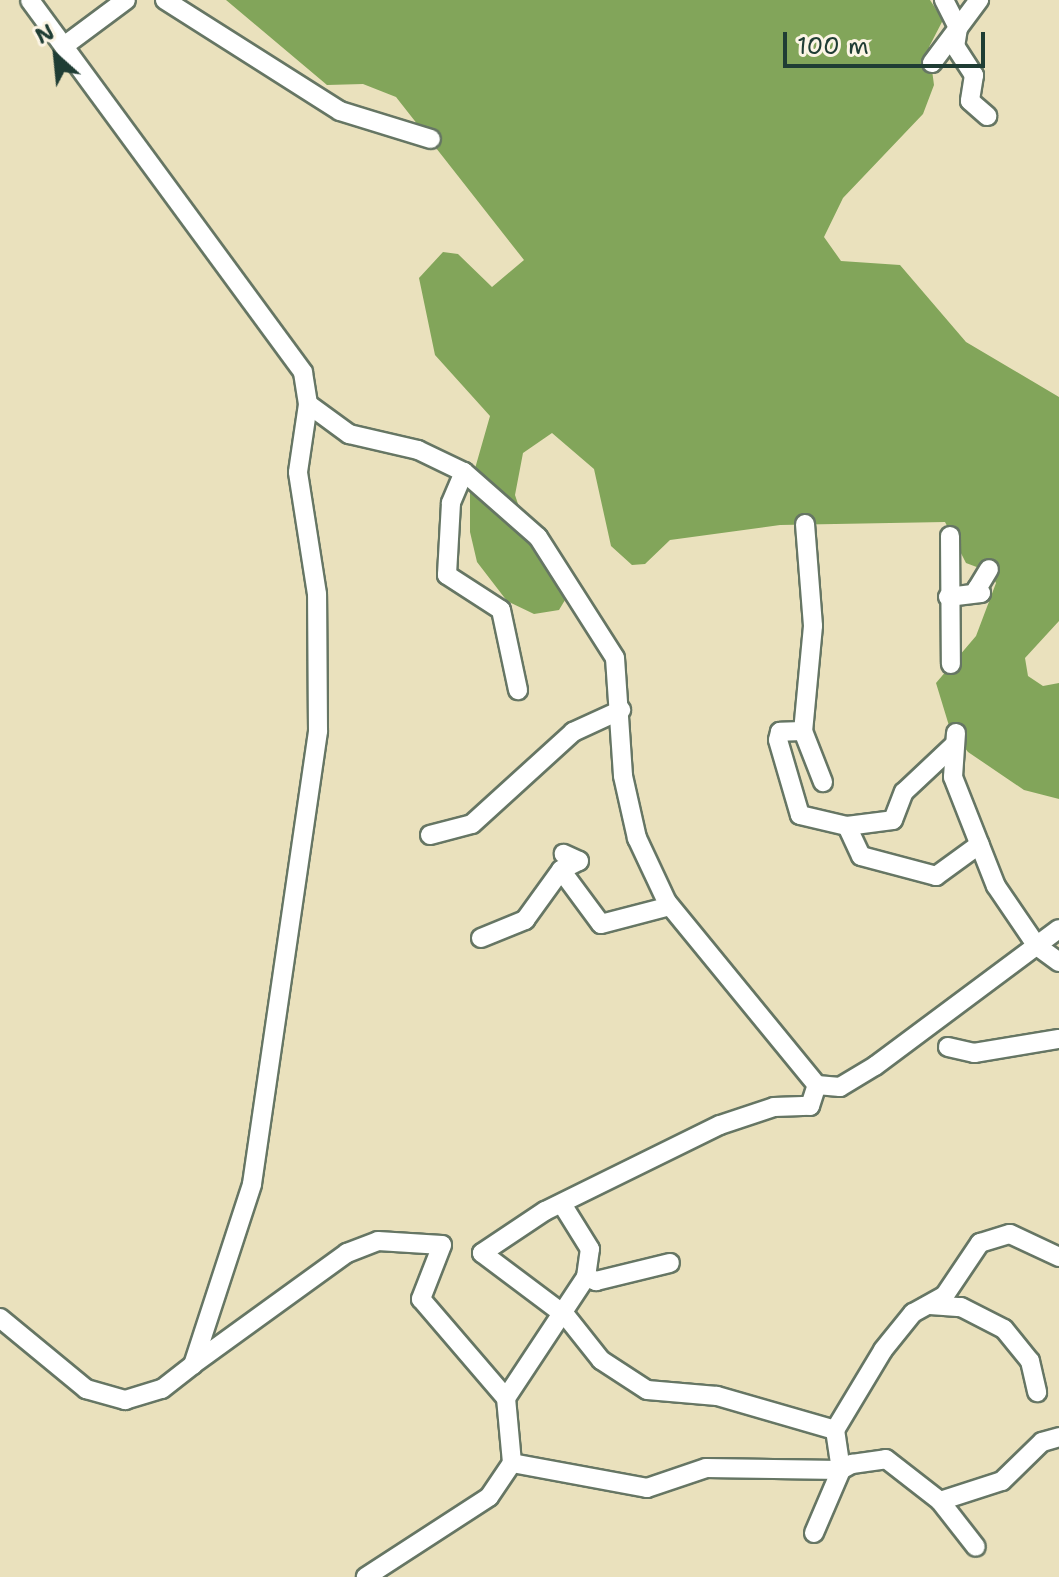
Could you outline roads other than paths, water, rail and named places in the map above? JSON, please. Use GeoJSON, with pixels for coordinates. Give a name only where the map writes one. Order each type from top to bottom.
{"type":"FeatureCollection","features":[{"type":"Feature","properties":{"kind":"street"},"geometry":{"type":"LineString","coordinates":[[30,0],[285,342],[303,372],[308,404],[298,472],[317,594],[318,731],[252,1184],[193,1365]]}},
{"type":"Feature","properties":{"kind":"street"},"geometry":{"type":"LineString","coordinates":[[64,46],[126,0]]}},
{"type":"Feature","properties":{"kind":"street"},"geometry":{"type":"LineString","coordinates":[[165,0],[340,111],[431,139]]}},
{"type":"Feature","properties":{"kind":"street"},"geometry":{"type":"LineString","coordinates":[[944,0],[958,28],[955,46],[974,75],[970,101],[987,116]]}},
{"type":"Feature","properties":{"kind":"street"},"geometry":{"type":"LineString","coordinates":[[932,63],[979,0]]}},
{"type":"Feature","properties":{"kind":"street"},"geometry":{"type":"LineString","coordinates":[[308,404],[349,434],[418,450],[464,472],[538,537],[586,604],[615,658],[621,710],[623,776],[637,838],[670,906],[817,1085],[840,1087],[875,1066],[1059,929]]}},
{"type":"Feature","properties":{"kind":"street"},"geometry":{"type":"LineString","coordinates":[[464,472],[451,503],[447,575],[501,610],[518,690]]}},
{"type":"Feature","properties":{"kind":"street"},"geometry":{"type":"LineString","coordinates":[[805,524],[813,626],[803,731],[823,782]]}},
{"type":"Feature","properties":{"kind":"street"},"geometry":{"type":"LineString","coordinates":[[950,536],[948,597],[951,664]]}},
{"type":"Feature","properties":{"kind":"street"},"geometry":{"type":"LineString","coordinates":[[948,597],[981,593],[977,589],[989,569]]}},
{"type":"Feature","properties":{"kind":"street"},"geometry":{"type":"LineString","coordinates":[[430,835],[472,824],[573,732],[621,710]]}},
{"type":"Feature","properties":{"kind":"street"},"geometry":{"type":"LineString","coordinates":[[803,731],[780,732],[778,740],[800,815],[847,826],[893,820],[904,792],[954,739],[953,777],[996,886],[1037,946],[1059,962]]}},
{"type":"Feature","properties":{"kind":"street"},"geometry":{"type":"LineString","coordinates":[[847,826],[861,856],[923,875],[950,869],[980,844]]}},
{"type":"Feature","properties":{"kind":"street"},"geometry":{"type":"LineString","coordinates":[[481,938],[525,920],[562,862],[601,924],[670,906]]}},
{"type":"Feature","properties":{"kind":"street"},"geometry":{"type":"LineString","coordinates":[[948,1047],[974,1053],[1059,1039]]}},
{"type":"Feature","properties":{"kind":"street"},"geometry":{"type":"LineString","coordinates":[[817,1085],[810,1106],[774,1107],[720,1125],[562,1204],[482,1253],[566,1316],[601,1360],[647,1390],[717,1396],[835,1430]]}},
{"type":"Feature","properties":{"kind":"street"},"geometry":{"type":"LineString","coordinates":[[506,1398],[566,1316],[586,1277],[590,1249],[562,1204]]}},
{"type":"Feature","properties":{"kind":"street"},"geometry":{"type":"LineString","coordinates":[[814,1533],[841,1470],[835,1430],[883,1350],[913,1313],[930,1305],[991,1235],[1010,1234],[1059,1257]]}},
{"type":"Feature","properties":{"kind":"street"},"geometry":{"type":"LineString","coordinates":[[0,1318],[86,1389],[125,1400],[162,1389],[347,1253],[410,1239],[443,1246],[421,1299],[455,1331],[506,1398],[512,1463],[489,1497],[366,1577]]}},
{"type":"Feature","properties":{"kind":"street"},"geometry":{"type":"LineString","coordinates":[[586,1277],[596,1281],[670,1263]]}},
{"type":"Feature","properties":{"kind":"street"},"geometry":{"type":"LineString","coordinates":[[930,1305],[961,1307],[1004,1329],[1030,1361],[1037,1392]]}},
{"type":"Feature","properties":{"kind":"street"},"geometry":{"type":"LineString","coordinates":[[940,1501],[1002,1481],[1042,1442],[1059,1437]]}},
{"type":"Feature","properties":{"kind":"street"},"geometry":{"type":"LineString","coordinates":[[512,1463],[647,1488],[706,1468],[841,1470],[886,1459],[940,1501],[976,1547]]}}]}
